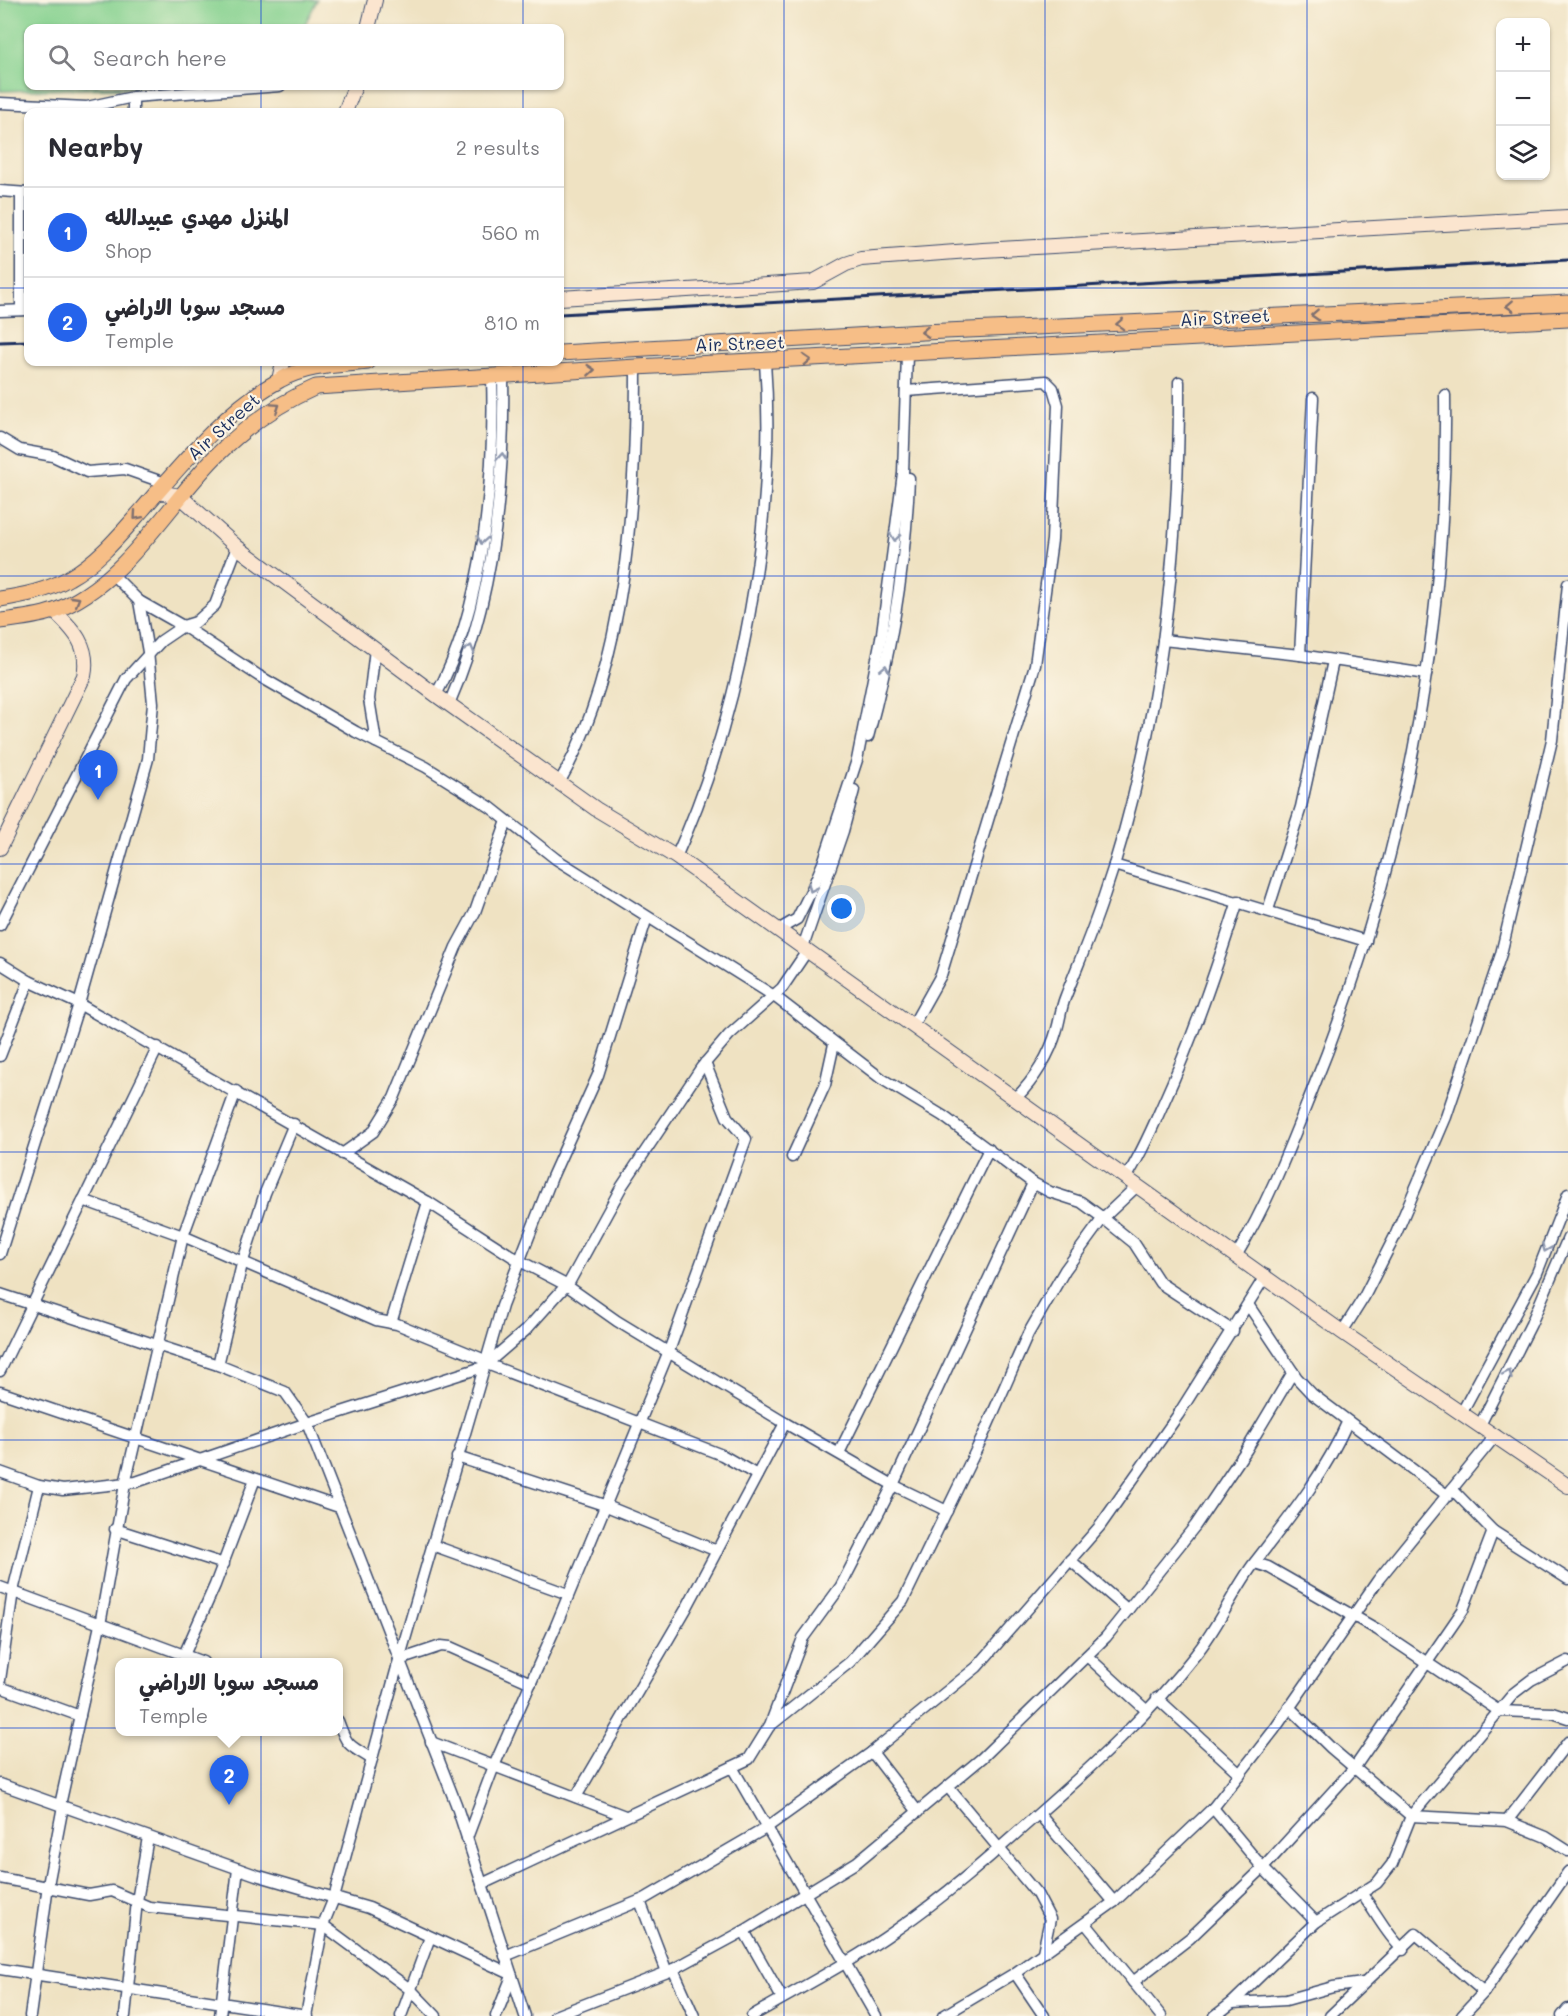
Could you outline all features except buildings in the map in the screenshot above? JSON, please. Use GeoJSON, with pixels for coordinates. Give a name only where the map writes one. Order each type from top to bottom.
{"type":"FeatureCollection","features":[{"type":"Feature","properties":{"kind":"main road","name":"Air Street"},"geometry":{"type":"LineString","coordinates":[[564,353],[923,332],[1568,303]]}},
{"type":"Feature","properties":{"kind":"main road","name":"Air Street"},"geometry":{"type":"LineString","coordinates":[[0,621],[54,611],[92,590],[111,573],[215,457],[276,406],[316,387],[636,367],[1568,320]]}},
{"type":"Feature","properties":{"kind":"main road","name":"Air Street"},"geometry":{"type":"LineString","coordinates":[[0,599],[33,594],[70,578],[105,550],[161,487],[231,415],[279,380],[330,366]]}},
{"type":"Feature","properties":{"kind":"street"},"geometry":{"type":"LineString","coordinates":[[369,24],[375,0]]}},
{"type":"Feature","properties":{"kind":"street"},"geometry":{"type":"LineString","coordinates":[[0,102],[87,107],[133,97],[227,90]]}},
{"type":"Feature","properties":{"kind":"street"},"geometry":{"type":"LineString","coordinates":[[347,108],[353,90]]}},
{"type":"Feature","properties":{"kind":"street"},"geometry":{"type":"LineString","coordinates":[[133,97],[133,108]]}},
{"type":"Feature","properties":{"kind":"street"},"geometry":{"type":"LineString","coordinates":[[0,191],[24,193]]}},
{"type":"Feature","properties":{"kind":"street"},"geometry":{"type":"LineString","coordinates":[[564,298],[813,282],[846,264],[861,259],[1568,217]]}},
{"type":"Feature","properties":{"kind":"street"},"geometry":{"type":"LineString","coordinates":[[0,311],[24,310]]}},
{"type":"Feature","properties":{"kind":"street"},"geometry":{"type":"LineString","coordinates":[[778,930],[797,919],[811,891],[823,863],[857,760],[882,633],[903,473],[907,354]]}},
{"type":"Feature","properties":{"kind":"street"},"geometry":{"type":"LineString","coordinates":[[676,857],[692,821],[722,729],[752,598],[767,475],[769,415],[765,362]]}},
{"type":"Feature","properties":{"kind":"street"},"geometry":{"type":"LineString","coordinates":[[279,380],[282,366]]}},
{"type":"Feature","properties":{"kind":"street"},"geometry":{"type":"LineString","coordinates":[[559,783],[575,753],[591,713],[619,597],[632,490],[636,367]]}},
{"type":"Feature","properties":{"kind":"street"},"geometry":{"type":"LineString","coordinates":[[436,695],[459,641],[483,530],[498,377]]}},
{"type":"Feature","properties":{"kind":"street"},"geometry":{"type":"LineString","coordinates":[[449,704],[472,644],[486,580],[500,490],[504,425],[498,377]]}},
{"type":"Feature","properties":{"kind":"street"},"geometry":{"type":"LineString","coordinates":[[906,393],[1046,381],[1053,388],[1058,405],[1052,540],[1035,665],[941,975],[913,1025]]}},
{"type":"Feature","properties":{"kind":"street"},"geometry":{"type":"LineString","coordinates":[[1016,1098],[1033,1081],[1057,1031],[1063,1002],[1088,941],[1131,806],[1153,702],[1163,640],[1178,511],[1179,382]]}},
{"type":"Feature","properties":{"kind":"street"},"geometry":{"type":"LineString","coordinates":[[0,1472],[39,1486],[63,1490],[125,1484],[200,1460],[485,1364],[526,1330],[566,1285],[585,1257],[622,1186],[705,1063],[729,1035],[774,996],[805,949],[843,831],[884,678],[898,608],[909,486],[911,410],[906,393]]}},
{"type":"Feature","properties":{"kind":"street"},"geometry":{"type":"LineString","coordinates":[[1236,1256],[1257,1220],[1279,1172],[1328,1054],[1366,942],[1404,803],[1418,737],[1443,516],[1445,395]]}},
{"type":"Feature","properties":{"kind":"street"},"geometry":{"type":"LineString","coordinates":[[1300,655],[1313,398]]}},
{"type":"Feature","properties":{"kind":"street"},"geometry":{"type":"LineString","coordinates":[[0,438],[20,450],[53,456],[87,472],[125,469],[180,496],[237,547],[559,783],[596,809],[676,857],[1131,1182],[1266,1275],[1342,1332],[1568,1486]]}},
{"type":"Feature","properties":{"kind":"street"},"geometry":{"type":"LineString","coordinates":[[0,925],[126,679],[148,652],[183,626],[196,622],[216,605],[237,547]]}},
{"type":"Feature","properties":{"kind":"street"},"geometry":{"type":"LineString","coordinates":[[111,573],[139,601],[183,626],[259,676],[376,742],[426,767],[483,802],[556,859],[774,996],[882,1079],[943,1116],[1033,1183],[1081,1203],[1134,1243],[1160,1283],[1233,1331]]}},
{"type":"Feature","properties":{"kind":"street"},"geometry":{"type":"LineString","coordinates":[[1342,1332],[1395,1236],[1438,1136],[1466,1062],[1501,954],[1552,740],[1568,584]]}},
{"type":"Feature","properties":{"kind":"street"},"geometry":{"type":"LineString","coordinates":[[0,1254],[79,1004],[148,759],[153,704],[148,652],[139,601]]}},
{"type":"Feature","properties":{"kind":"street"},"geometry":{"type":"LineString","coordinates":[[0,848],[84,676],[86,664],[80,638],[54,611]]}},
{"type":"Feature","properties":{"kind":"street"},"geometry":{"type":"LineString","coordinates":[[1163,640],[1300,655],[1426,674]]}},
{"type":"Feature","properties":{"kind":"street"},"geometry":{"type":"LineString","coordinates":[[375,649],[369,699],[376,742]]}},
{"type":"Feature","properties":{"kind":"street"},"geometry":{"type":"LineString","coordinates":[[1268,910],[1301,807],[1333,661]]}},
{"type":"Feature","properties":{"kind":"street"},"geometry":{"type":"LineString","coordinates":[[342,1154],[373,1132],[394,1098],[456,946],[475,912],[507,821]]}},
{"type":"Feature","properties":{"kind":"street"},"geometry":{"type":"LineString","coordinates":[[1114,865],[1268,910],[1366,942]]}},
{"type":"Feature","properties":{"kind":"street"},"geometry":{"type":"LineString","coordinates":[[771,1725],[850,1662],[903,1601],[1028,1334],[1065,1270],[1131,1182],[1187,1049],[1238,901]]}},
{"type":"Feature","properties":{"kind":"street"},"geometry":{"type":"LineString","coordinates":[[0,1969],[307,2016],[323,1925],[334,1898],[399,1659],[485,1364],[518,1260],[598,1075],[647,916]]}},
{"type":"Feature","properties":{"kind":"street"},"geometry":{"type":"LineString","coordinates":[[0,963],[29,981],[79,1004],[158,1047],[294,1124],[428,1202],[518,1260],[566,1285],[617,1322],[669,1351],[785,1423],[893,1485],[947,1511]]}},
{"type":"Feature","properties":{"kind":"street"},"geometry":{"type":"LineString","coordinates":[[0,1056],[29,981]]}},
{"type":"Feature","properties":{"kind":"street"},"geometry":{"type":"LineString","coordinates":[[792,1157],[825,1085],[834,1044]]}},
{"type":"Feature","properties":{"kind":"street"},"geometry":{"type":"LineString","coordinates":[[0,1371],[158,1047]]}},
{"type":"Feature","properties":{"kind":"street"},"geometry":{"type":"LineString","coordinates":[[467,1838],[494,1766],[531,1683],[669,1351],[747,1139],[727,1117],[705,1063]]}},
{"type":"Feature","properties":{"kind":"street"},"geometry":{"type":"LineString","coordinates":[[30,2016],[61,1805],[100,1625],[116,1529],[135,1439],[159,1347],[183,1236],[236,1091]]}},
{"type":"Feature","properties":{"kind":"street"},"geometry":{"type":"LineString","coordinates":[[218,1365],[242,1264],[265,1193],[294,1124]]}},
{"type":"Feature","properties":{"kind":"street"},"geometry":{"type":"LineString","coordinates":[[838,1453],[989,1149]]}},
{"type":"Feature","properties":{"kind":"street"},"geometry":{"type":"LineString","coordinates":[[482,1884],[748,1759],[771,1725],[803,1638],[841,1586],[893,1485],[1033,1183]]}},
{"type":"Feature","properties":{"kind":"street"},"geometry":{"type":"LineString","coordinates":[[1462,1412],[1537,1273],[1568,1194]]}},
{"type":"Feature","properties":{"kind":"street"},"geometry":{"type":"LineString","coordinates":[[83,1200],[183,1236],[242,1264],[376,1320],[391,1323],[485,1364],[722,1455],[757,1475]]}},
{"type":"Feature","properties":{"kind":"street"},"geometry":{"type":"LineString","coordinates":[[391,1323],[428,1202]]}},
{"type":"Feature","properties":{"kind":"street"},"geometry":{"type":"LineString","coordinates":[[1480,1425],[1531,1324],[1568,1238]]}},
{"type":"Feature","properties":{"kind":"street"},"geometry":{"type":"LineString","coordinates":[[505,1956],[640,1901],[766,1828],[872,1752],[977,1667],[1106,1517],[1233,1331],[1266,1275]]}},
{"type":"Feature","properties":{"kind":"street"},"geometry":{"type":"LineString","coordinates":[[0,1294],[218,1365],[285,1392],[306,1423],[431,1742],[467,1838],[525,2016]]}},
{"type":"Feature","properties":{"kind":"street"},"geometry":{"type":"LineString","coordinates":[[1249,1306],[1293,1372],[1312,1394],[1347,1423],[1450,1493],[1493,1531],[1568,1579]]}},
{"type":"Feature","properties":{"kind":"street"},"geometry":{"type":"LineString","coordinates":[[555,2016],[670,1971],[744,1931],[857,1862],[982,1758],[1087,1656],[1128,1610],[1195,1526],[1247,1449],[1293,1372]]}},
{"type":"Feature","properties":{"kind":"street"},"geometry":{"type":"LineString","coordinates":[[0,1392],[339,1507]]}},
{"type":"Feature","properties":{"kind":"street"},"geometry":{"type":"LineString","coordinates":[[576,1797],[610,1743],[785,1423]]}},
{"type":"Feature","properties":{"kind":"street"},"geometry":{"type":"LineString","coordinates":[[752,2016],[895,1931],[999,1848],[1081,1776],[1146,1710],[1197,1653],[1255,1563],[1280,1533],[1308,1492],[1331,1456],[1347,1423]]}},
{"type":"Feature","properties":{"kind":"street"},"geometry":{"type":"LineString","coordinates":[[947,2015],[1015,1973],[1086,1924],[1114,1902],[1213,1808],[1289,1707],[1396,1557],[1496,1436]]}},
{"type":"Feature","properties":{"kind":"street"},"geometry":{"type":"LineString","coordinates":[[457,1456],[604,1505],[717,1551]]}},
{"type":"Feature","properties":{"kind":"street"},"geometry":{"type":"LineString","coordinates":[[184,1655],[224,1564],[255,1479]]}},
{"type":"Feature","properties":{"kind":"street"},"geometry":{"type":"LineString","coordinates":[[0,1680],[13,1591],[39,1486]]}},
{"type":"Feature","properties":{"kind":"street"},"geometry":{"type":"LineString","coordinates":[[116,1529],[224,1564]]}},
{"type":"Feature","properties":{"kind":"street"},"geometry":{"type":"LineString","coordinates":[[1133,1982],[1190,1938],[1263,1868],[1355,1767],[1463,1610],[1493,1531]]}},
{"type":"Feature","properties":{"kind":"street"},"geometry":{"type":"LineString","coordinates":[[432,1545],[568,1594]]}},
{"type":"Feature","properties":{"kind":"street"},"geometry":{"type":"LineString","coordinates":[[1070,1560],[1128,1610]]}},
{"type":"Feature","properties":{"kind":"street"},"geometry":{"type":"LineString","coordinates":[[1255,1563],[1268,1567],[1353,1615],[1499,1711],[1553,1713],[1568,1718]]}},
{"type":"Feature","properties":{"kind":"street"},"geometry":{"type":"LineString","coordinates":[[0,1587],[192,1658]]}},
{"type":"Feature","properties":{"kind":"street"},"geometry":{"type":"LineString","coordinates":[[399,1659],[441,1646],[450,1647],[531,1683]]}},
{"type":"Feature","properties":{"kind":"street"},"geometry":{"type":"LineString","coordinates":[[1087,1656],[1146,1710]]}},
{"type":"Feature","properties":{"kind":"street"},"geometry":{"type":"LineString","coordinates":[[1215,2016],[1232,2003],[1316,1922],[1377,1883],[1392,1864],[1411,1816],[1514,1693],[1531,1680],[1568,1660]]}},
{"type":"Feature","properties":{"kind":"street"},"geometry":{"type":"LineString","coordinates":[[0,1688],[80,1716]]}},
{"type":"Feature","properties":{"kind":"street"},"geometry":{"type":"LineString","coordinates":[[1157,1698],[1240,1774]]}},
{"type":"Feature","properties":{"kind":"street"},"geometry":{"type":"LineString","coordinates":[[1289,1707],[1331,1748],[1411,1816],[1507,1821],[1546,1836],[1568,1851]]}},
{"type":"Feature","properties":{"kind":"street"},"geometry":{"type":"LineString","coordinates":[[343,1736],[350,1746],[372,1759]]}},
{"type":"Feature","properties":{"kind":"street"},"geometry":{"type":"LineString","coordinates":[[431,1742],[625,1816]]}},
{"type":"Feature","properties":{"kind":"street"},"geometry":{"type":"LineString","coordinates":[[1507,1821],[1568,1742]]}},
{"type":"Feature","properties":{"kind":"street"},"geometry":{"type":"LineString","coordinates":[[872,1752],[918,1812]]}},
{"type":"Feature","properties":{"kind":"street"},"geometry":{"type":"LineString","coordinates":[[732,1767],[876,2016]]}},
{"type":"Feature","properties":{"kind":"street"},"geometry":{"type":"LineString","coordinates":[[0,1784],[238,1869],[369,1908],[511,1975]]}},
{"type":"Feature","properties":{"kind":"street"},"geometry":{"type":"LineString","coordinates":[[948,1787],[1037,1894],[1050,1919],[1043,1952]]}},
{"type":"Feature","properties":{"kind":"street"},"geometry":{"type":"LineString","coordinates":[[1213,1808],[1263,1868],[1316,1922]]}},
{"type":"Feature","properties":{"kind":"street"},"geometry":{"type":"LineString","coordinates":[[1039,1814],[1114,1902]]}},
{"type":"Feature","properties":{"kind":"street"},"geometry":{"type":"LineString","coordinates":[[125,2016],[137,1901],[148,1837]]}},
{"type":"Feature","properties":{"kind":"street"},"geometry":{"type":"LineString","coordinates":[[220,2016],[238,1869]]}},
{"type":"Feature","properties":{"kind":"street"},"geometry":{"type":"LineString","coordinates":[[1462,2016],[1484,1992],[1568,1872]]}},
{"type":"Feature","properties":{"kind":"street"},"geometry":{"type":"LineString","coordinates":[[0,1878],[48,1885],[89,1895],[111,1891],[149,1907],[323,1925],[411,1990],[436,2016]]}},
{"type":"Feature","properties":{"kind":"street"},"geometry":{"type":"LineString","coordinates":[[1361,1893],[1375,1910],[1392,1939],[1403,1950]]}},
{"type":"Feature","properties":{"kind":"street"},"geometry":{"type":"LineString","coordinates":[[640,1901],[670,1971],[694,2016]]}},
{"type":"Feature","properties":{"kind":"street"},"geometry":{"type":"LineString","coordinates":[[1086,1924],[1161,2016]]}},
{"type":"Feature","properties":{"kind":"street"},"geometry":{"type":"LineString","coordinates":[[744,1931],[782,1998]]}},
{"type":"Feature","properties":{"kind":"street"},"geometry":{"type":"LineString","coordinates":[[1330,2016],[1363,1983],[1403,1950],[1416,1934],[1484,1992]]}},
{"type":"Feature","properties":{"kind":"street"},"geometry":{"type":"LineString","coordinates":[[401,2016],[430,1937]]}},
{"type":"Feature","properties":{"kind":"street"},"geometry":{"type":"LineString","coordinates":[[1015,1973],[1044,2016]]}},
{"type":"Feature","properties":{"kind":"street"},"geometry":{"type":"LineString","coordinates":[[496,2016],[511,1975]]}},
{"type":"Feature","properties":{"kind":"street"},"geometry":{"type":"LineString","coordinates":[[1232,2003],[1286,2000],[1333,1987],[1363,1983]]}},
{"type":"Feature","properties":{"kind":"street"},"geometry":{"type":"LineString","coordinates":[[1562,2016],[1568,2010]]}},
{"type":"Feature","properties":{"kind":"green space"},"geometry":{"type":"Polygon","coordinates":[[[0,0],[317,0],[305,24],[24,24],[24,90],[37,90],[0,91],[0,0]]]}},
{"type":"Feature","properties":{"kind":"railway"},"geometry":{"type":"LineString","coordinates":[[564,314],[1568,260]]}},
{"type":"Feature","properties":{"kind":"railway"},"geometry":{"type":"LineString","coordinates":[[0,342],[24,341]]}},
{"type":"Feature","properties":{"kind":"place","name":"المنزل مهدي عبيدالله"},"geometry":{"type":"Point","coordinates":[98,800]}},
{"type":"Feature","properties":{"kind":"place","name":"مسجد سوبا الاراضي"},"geometry":{"type":"Point","coordinates":[229,1805]}}]}
